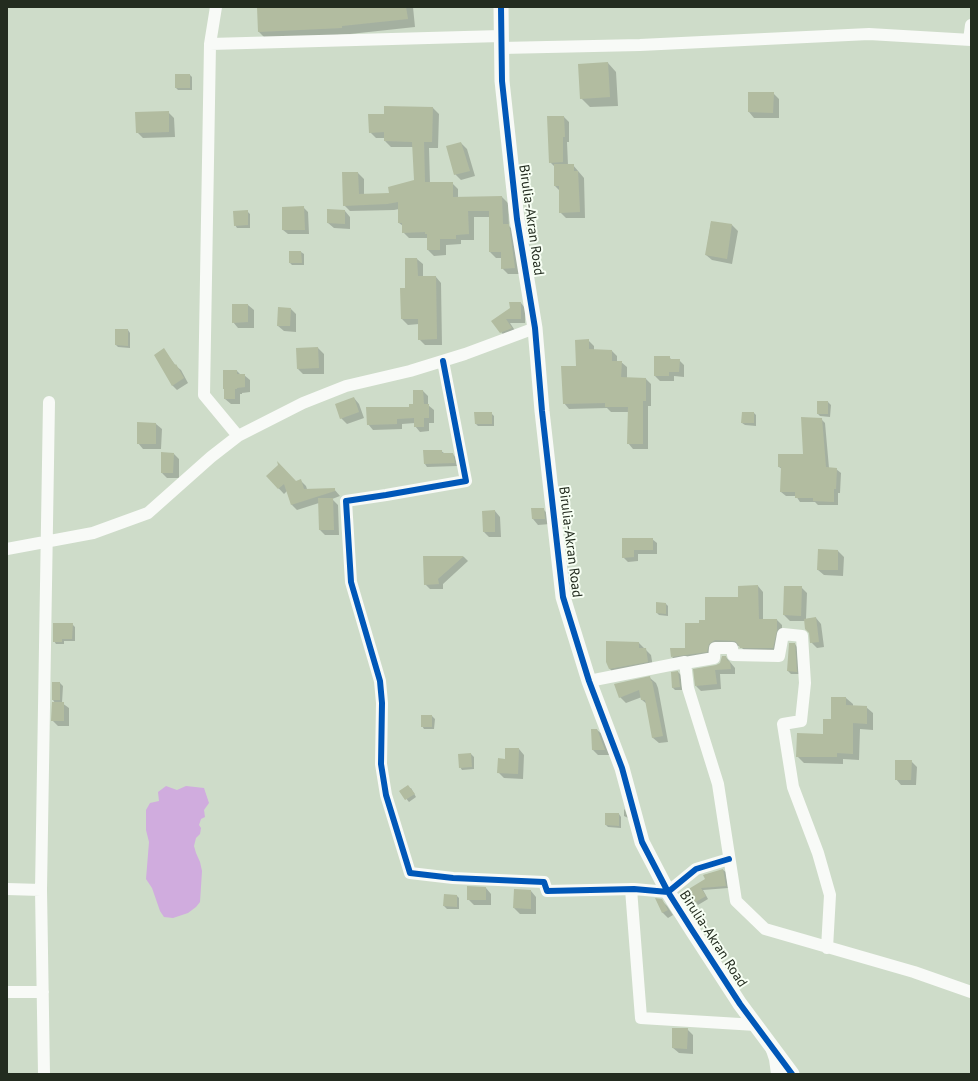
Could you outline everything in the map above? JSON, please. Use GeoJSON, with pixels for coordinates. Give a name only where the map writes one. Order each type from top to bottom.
{"type":"FeatureCollection","features":[{"type":"Feature","properties":{"kind":"street"},"geometry":{"type":"LineString","coordinates":[[216,7],[210,44],[204,395],[238,436]]}},
{"type":"Feature","properties":{"kind":"street","name":"Birulia-Akran Road"},"geometry":{"type":"LineString","coordinates":[[501,7],[502,81],[517,219],[535,328],[542,412],[563,597],[590,681],[622,768],[642,842],[668,892],[692,930],[740,1004],[792,1074]]}},
{"type":"Feature","properties":{"kind":"street"},"geometry":{"type":"LineString","coordinates":[[210,44],[501,42],[640,45],[869,34],[970,40],[971,25]]}},
{"type":"Feature","properties":{"kind":"street"},"geometry":{"type":"LineString","coordinates":[[7,549],[93,533],[148,513],[211,457],[238,436],[303,403],[346,386],[410,371],[465,354],[535,328]]}},
{"type":"Feature","properties":{"kind":"street"},"geometry":{"type":"LineString","coordinates":[[443,360],[466,481],[346,501],[351,582],[380,681],[382,703],[382,764],[386,795],[410,873],[453,878],[544,882],[547,890],[631,889],[668,892],[696,869],[729,860]]}},
{"type":"Feature","properties":{"kind":"street"},"geometry":{"type":"LineString","coordinates":[[44,1074],[41,890],[48,541],[49,402]]}},
{"type":"Feature","properties":{"kind":"street"},"geometry":{"type":"LineString","coordinates":[[590,681],[685,662],[714,658],[715,648],[732,648],[733,655],[779,656],[783,634],[802,636],[805,683],[801,721],[783,724],[793,787],[818,853],[830,895],[827,948]]}},
{"type":"Feature","properties":{"kind":"street"},"geometry":{"type":"LineString","coordinates":[[685,663],[688,688],[718,784],[736,901],[765,929],[914,972],[971,992]]}},
{"type":"Feature","properties":{"kind":"street"},"geometry":{"type":"LineString","coordinates":[[7,889],[41,890]]}},
{"type":"Feature","properties":{"kind":"street"},"geometry":{"type":"LineString","coordinates":[[631,889],[641,1018],[756,1025]]}},
{"type":"Feature","properties":{"kind":"street"},"geometry":{"type":"LineString","coordinates":[[7,992],[43,992]]}},
{"type":"Feature","properties":{"kind":"street"},"geometry":{"type":"LineString","coordinates":[[770,1043],[775,1059],[777,1074]]}},
{"type":"Feature","properties":{"kind":"shaded area"},"geometry":{"type":"Polygon","coordinates":[[[166,786],[177,790],[186,786],[204,788],[209,803],[204,810],[205,817],[201,819],[199,825],[201,828],[200,834],[196,838],[194,846],[202,871],[200,902],[188,913],[173,918],[164,917],[160,911],[152,888],[146,879],[149,842],[146,830],[146,810],[150,803],[159,801],[158,792],[166,786]]]}},
{"type":"Feature","properties":{"kind":"building"},"geometry":{"type":"Polygon","coordinates":[[[257,7],[406,7],[408,19],[342,26],[342,28],[258,32],[257,7]]]}},
{"type":"Feature","properties":{"kind":"building"},"geometry":{"type":"Polygon","coordinates":[[[608,62],[610,97],[580,99],[578,64],[608,62]]]}},
{"type":"Feature","properties":{"kind":"building"},"geometry":{"type":"Polygon","coordinates":[[[175,74],[190,74],[190,88],[175,88],[175,74]]]}},
{"type":"Feature","properties":{"kind":"building"},"geometry":{"type":"Polygon","coordinates":[[[748,92],[774,92],[773,113],[748,112],[748,92]]]}},
{"type":"Feature","properties":{"kind":"building"},"geometry":{"type":"Polygon","coordinates":[[[384,106],[433,107],[432,142],[424,142],[425,182],[453,182],[453,197],[502,196],[503,224],[509,224],[515,268],[501,269],[501,252],[489,252],[489,211],[468,211],[469,234],[456,235],[456,239],[440,239],[440,250],[427,250],[427,234],[425,234],[425,232],[402,233],[402,223],[398,223],[398,202],[343,206],[342,172],[358,172],[359,194],[389,193],[388,187],[414,180],[412,142],[384,141],[384,132],[369,133],[368,114],[384,114],[384,106]]]}},
{"type":"Feature","properties":{"kind":"building"},"geometry":{"type":"Polygon","coordinates":[[[169,111],[169,132],[136,133],[135,112],[169,111]]]}},
{"type":"Feature","properties":{"kind":"building"},"geometry":{"type":"Polygon","coordinates":[[[547,116],[564,116],[565,137],[563,137],[563,162],[549,163],[547,116]]]}},
{"type":"Feature","properties":{"kind":"building"},"geometry":{"type":"Polygon","coordinates":[[[461,142],[470,171],[454,175],[446,146],[461,142]]]}},
{"type":"Feature","properties":{"kind":"building"},"geometry":{"type":"Polygon","coordinates":[[[554,164],[574,164],[574,171],[578,171],[580,212],[559,213],[559,186],[554,186],[554,164]]]}},
{"type":"Feature","properties":{"kind":"building"},"geometry":{"type":"Polygon","coordinates":[[[304,206],[305,230],[282,230],[282,207],[304,206]]]}},
{"type":"Feature","properties":{"kind":"building"},"geometry":{"type":"Polygon","coordinates":[[[327,209],[345,210],[345,224],[327,223],[327,209]]]}},
{"type":"Feature","properties":{"kind":"building"},"geometry":{"type":"Polygon","coordinates":[[[248,210],[248,225],[234,226],[233,211],[248,210]]]}},
{"type":"Feature","properties":{"kind":"building"},"geometry":{"type":"Polygon","coordinates":[[[711,221],[732,224],[727,259],[705,255],[711,221]]]}},
{"type":"Feature","properties":{"kind":"building"},"geometry":{"type":"Polygon","coordinates":[[[289,251],[301,251],[302,263],[289,263],[289,251]]]}},
{"type":"Feature","properties":{"kind":"building"},"geometry":{"type":"Polygon","coordinates":[[[405,258],[417,258],[418,276],[436,276],[437,339],[418,340],[418,319],[401,319],[400,288],[405,288],[405,258]]]}},
{"type":"Feature","properties":{"kind":"building"},"geometry":{"type":"Polygon","coordinates":[[[509,302],[521,302],[521,319],[506,319],[512,328],[500,333],[491,321],[510,308],[509,302]]]}},
{"type":"Feature","properties":{"kind":"building"},"geometry":{"type":"Polygon","coordinates":[[[232,304],[248,304],[248,322],[232,323],[232,304]]]}},
{"type":"Feature","properties":{"kind":"building"},"geometry":{"type":"Polygon","coordinates":[[[278,307],[291,308],[290,326],[277,326],[278,307]]]}},
{"type":"Feature","properties":{"kind":"building"},"geometry":{"type":"Polygon","coordinates":[[[115,329],[128,329],[128,346],[115,345],[115,329]]]}},
{"type":"Feature","properties":{"kind":"building"},"geometry":{"type":"Polygon","coordinates":[[[589,339],[589,349],[612,350],[612,361],[622,361],[621,377],[646,378],[646,401],[643,401],[643,444],[627,444],[628,407],[605,407],[605,403],[563,404],[561,366],[576,366],[575,340],[589,339]]]}},
{"type":"Feature","properties":{"kind":"building"},"geometry":{"type":"Polygon","coordinates":[[[318,347],[319,368],[297,369],[296,348],[318,347]]]}},
{"type":"Feature","properties":{"kind":"building"},"geometry":{"type":"Polygon","coordinates":[[[164,348],[184,378],[172,386],[154,355],[164,348]]]}},
{"type":"Feature","properties":{"kind":"building"},"geometry":{"type":"Polygon","coordinates":[[[654,356],[670,356],[670,359],[680,359],[679,372],[669,372],[669,376],[654,376],[654,356]]]}},
{"type":"Feature","properties":{"kind":"building"},"geometry":{"type":"Polygon","coordinates":[[[223,370],[237,370],[237,374],[245,374],[245,387],[235,389],[235,399],[224,399],[223,370]]]}},
{"type":"Feature","properties":{"kind":"building"},"geometry":{"type":"Polygon","coordinates":[[[413,390],[423,390],[424,404],[429,404],[429,418],[424,418],[424,427],[414,427],[414,418],[397,419],[397,424],[367,425],[366,407],[409,407],[409,404],[413,404],[413,390]]]}},
{"type":"Feature","properties":{"kind":"building"},"geometry":{"type":"Polygon","coordinates":[[[354,397],[359,412],[340,419],[335,404],[354,397]]]}},
{"type":"Feature","properties":{"kind":"building"},"geometry":{"type":"Polygon","coordinates":[[[817,401],[828,401],[828,414],[817,414],[817,401]]]}},
{"type":"Feature","properties":{"kind":"building"},"geometry":{"type":"Polygon","coordinates":[[[474,412],[492,412],[492,424],[475,424],[474,412]]]}},
{"type":"Feature","properties":{"kind":"building"},"geometry":{"type":"Polygon","coordinates":[[[742,412],[754,412],[754,423],[741,423],[742,412]]]}},
{"type":"Feature","properties":{"kind":"building"},"geometry":{"type":"Polygon","coordinates":[[[801,417],[822,418],[826,467],[837,468],[834,502],[813,501],[813,498],[795,498],[795,492],[780,492],[781,467],[778,467],[778,454],[803,454],[801,417]]]}},
{"type":"Feature","properties":{"kind":"building"},"geometry":{"type":"Polygon","coordinates":[[[137,422],[156,423],[156,444],[137,444],[137,422]]]}},
{"type":"Feature","properties":{"kind":"building"},"geometry":{"type":"Polygon","coordinates":[[[423,450],[442,450],[442,453],[453,453],[455,463],[424,464],[423,450]]]}},
{"type":"Feature","properties":{"kind":"building"},"geometry":{"type":"Polygon","coordinates":[[[161,452],[174,453],[173,473],[161,473],[161,452]]]}},
{"type":"Feature","properties":{"kind":"building"},"geometry":{"type":"Polygon","coordinates":[[[277,461],[296,481],[301,479],[304,489],[335,488],[335,491],[291,505],[284,484],[278,489],[266,476],[278,465],[277,461]]]}},
{"type":"Feature","properties":{"kind":"building"},"geometry":{"type":"Polygon","coordinates":[[[318,498],[333,498],[334,530],[319,530],[318,498]]]}},
{"type":"Feature","properties":{"kind":"building"},"geometry":{"type":"Polygon","coordinates":[[[531,508],[544,508],[545,519],[532,519],[531,508]]]}},
{"type":"Feature","properties":{"kind":"building"},"geometry":{"type":"Polygon","coordinates":[[[495,510],[495,532],[483,532],[482,511],[495,510]]]}},
{"type":"Feature","properties":{"kind":"building"},"geometry":{"type":"Polygon","coordinates":[[[622,538],[653,538],[653,550],[634,550],[634,557],[622,558],[622,538]]]}},
{"type":"Feature","properties":{"kind":"building"},"geometry":{"type":"Polygon","coordinates":[[[818,549],[838,550],[838,570],[817,570],[818,549]]]}},
{"type":"Feature","properties":{"kind":"building"},"geometry":{"type":"Polygon","coordinates":[[[423,556],[464,556],[438,579],[439,584],[424,585],[423,556]]]}},
{"type":"Feature","properties":{"kind":"building"},"geometry":{"type":"Polygon","coordinates":[[[758,585],[759,619],[777,619],[777,630],[773,648],[740,648],[735,641],[715,640],[709,644],[707,652],[671,657],[670,648],[685,648],[685,623],[699,623],[699,620],[705,620],[705,597],[738,597],[738,586],[758,585]]]}},
{"type":"Feature","properties":{"kind":"building"},"geometry":{"type":"Polygon","coordinates":[[[784,586],[802,586],[801,616],[783,615],[784,586]]]}},
{"type":"Feature","properties":{"kind":"building"},"geometry":{"type":"Polygon","coordinates":[[[656,602],[666,603],[666,614],[656,613],[656,602]]]}},
{"type":"Feature","properties":{"kind":"building"},"geometry":{"type":"Polygon","coordinates":[[[816,617],[819,642],[810,643],[809,633],[805,629],[804,619],[816,617]]]}},
{"type":"Feature","properties":{"kind":"building"},"geometry":{"type":"Polygon","coordinates":[[[53,623],[73,623],[72,639],[62,639],[62,642],[53,642],[53,623]]]}},
{"type":"Feature","properties":{"kind":"building"},"geometry":{"type":"Polygon","coordinates":[[[606,641],[639,642],[639,648],[646,648],[648,662],[609,669],[606,662],[606,641]]]}},
{"type":"Feature","properties":{"kind":"building"},"geometry":{"type":"Polygon","coordinates":[[[789,643],[795,643],[797,672],[787,671],[789,643]]]}},
{"type":"Feature","properties":{"kind":"building"},"geometry":{"type":"Polygon","coordinates":[[[722,656],[726,656],[727,660],[730,662],[731,669],[715,670],[717,684],[695,686],[693,669],[716,665],[720,663],[722,656]]]}},
{"type":"Feature","properties":{"kind":"building"},"geometry":{"type":"Polygon","coordinates":[[[678,671],[680,687],[672,688],[671,672],[678,671]]]}},
{"type":"Feature","properties":{"kind":"building"},"geometry":{"type":"Polygon","coordinates":[[[650,676],[663,736],[652,738],[645,700],[641,700],[639,690],[619,698],[614,684],[650,676]]]}},
{"type":"Feature","properties":{"kind":"building"},"geometry":{"type":"Polygon","coordinates":[[[52,682],[60,682],[60,700],[52,700],[52,682]]]}},
{"type":"Feature","properties":{"kind":"building"},"geometry":{"type":"Polygon","coordinates":[[[831,697],[846,697],[846,705],[867,706],[867,724],[853,723],[853,754],[837,753],[837,757],[796,757],[797,733],[823,734],[823,719],[831,719],[831,697]]]}},
{"type":"Feature","properties":{"kind":"building"},"geometry":{"type":"Polygon","coordinates":[[[52,702],[64,702],[64,721],[51,721],[52,702]]]}},
{"type":"Feature","properties":{"kind":"building"},"geometry":{"type":"Polygon","coordinates":[[[421,715],[432,715],[432,727],[421,727],[421,715]]]}},
{"type":"Feature","properties":{"kind":"building"},"geometry":{"type":"Polygon","coordinates":[[[591,729],[597,729],[605,750],[592,750],[591,729]]]}},
{"type":"Feature","properties":{"kind":"building"},"geometry":{"type":"Polygon","coordinates":[[[505,748],[519,748],[518,774],[497,773],[498,758],[505,759],[505,748]]]}},
{"type":"Feature","properties":{"kind":"building"},"geometry":{"type":"Polygon","coordinates":[[[471,753],[472,767],[459,768],[458,754],[471,753]]]}},
{"type":"Feature","properties":{"kind":"building"},"geometry":{"type":"Polygon","coordinates":[[[895,760],[912,760],[911,780],[895,780],[895,760]]]}},
{"type":"Feature","properties":{"kind":"building"},"geometry":{"type":"Polygon","coordinates":[[[408,785],[415,794],[405,800],[399,791],[408,785]]]}},
{"type":"Feature","properties":{"kind":"building"},"geometry":{"type":"Polygon","coordinates":[[[605,813],[619,813],[619,826],[605,825],[605,813]]]}},
{"type":"Feature","properties":{"kind":"building"},"geometry":{"type":"Polygon","coordinates":[[[723,869],[726,886],[701,888],[706,896],[694,903],[687,890],[705,879],[703,875],[723,869]]]}},
{"type":"Feature","properties":{"kind":"building"},"geometry":{"type":"Polygon","coordinates":[[[467,886],[486,887],[486,900],[467,900],[467,886]]]}},
{"type":"Feature","properties":{"kind":"building"},"geometry":{"type":"Polygon","coordinates":[[[514,889],[531,890],[531,909],[513,908],[514,889]]]}},
{"type":"Feature","properties":{"kind":"building"},"geometry":{"type":"Polygon","coordinates":[[[444,894],[457,895],[457,907],[443,906],[444,894]]]}},
{"type":"Feature","properties":{"kind":"building"},"geometry":{"type":"Polygon","coordinates":[[[655,898],[662,899],[668,910],[662,913],[655,898]]]}},
{"type":"Feature","properties":{"kind":"building"},"geometry":{"type":"Polygon","coordinates":[[[672,1028],[688,1028],[687,1049],[672,1048],[672,1028]]]}},
{"type":"Feature","properties":{"kind":"cycle path"},"geometry":{"type":"LineString","coordinates":[[501,7],[502,81],[517,219],[535,328],[542,411],[563,597],[589,681],[622,768],[642,842],[668,892],[692,930],[740,1004],[792,1074]]}},
{"type":"Feature","properties":{"kind":"cycle path"},"geometry":{"type":"LineString","coordinates":[[443,361],[466,481],[346,501],[351,582],[380,681],[382,703],[381,764],[386,795],[410,873],[453,878],[544,882],[547,891],[634,889],[668,892],[696,869],[729,859]]}}]}
